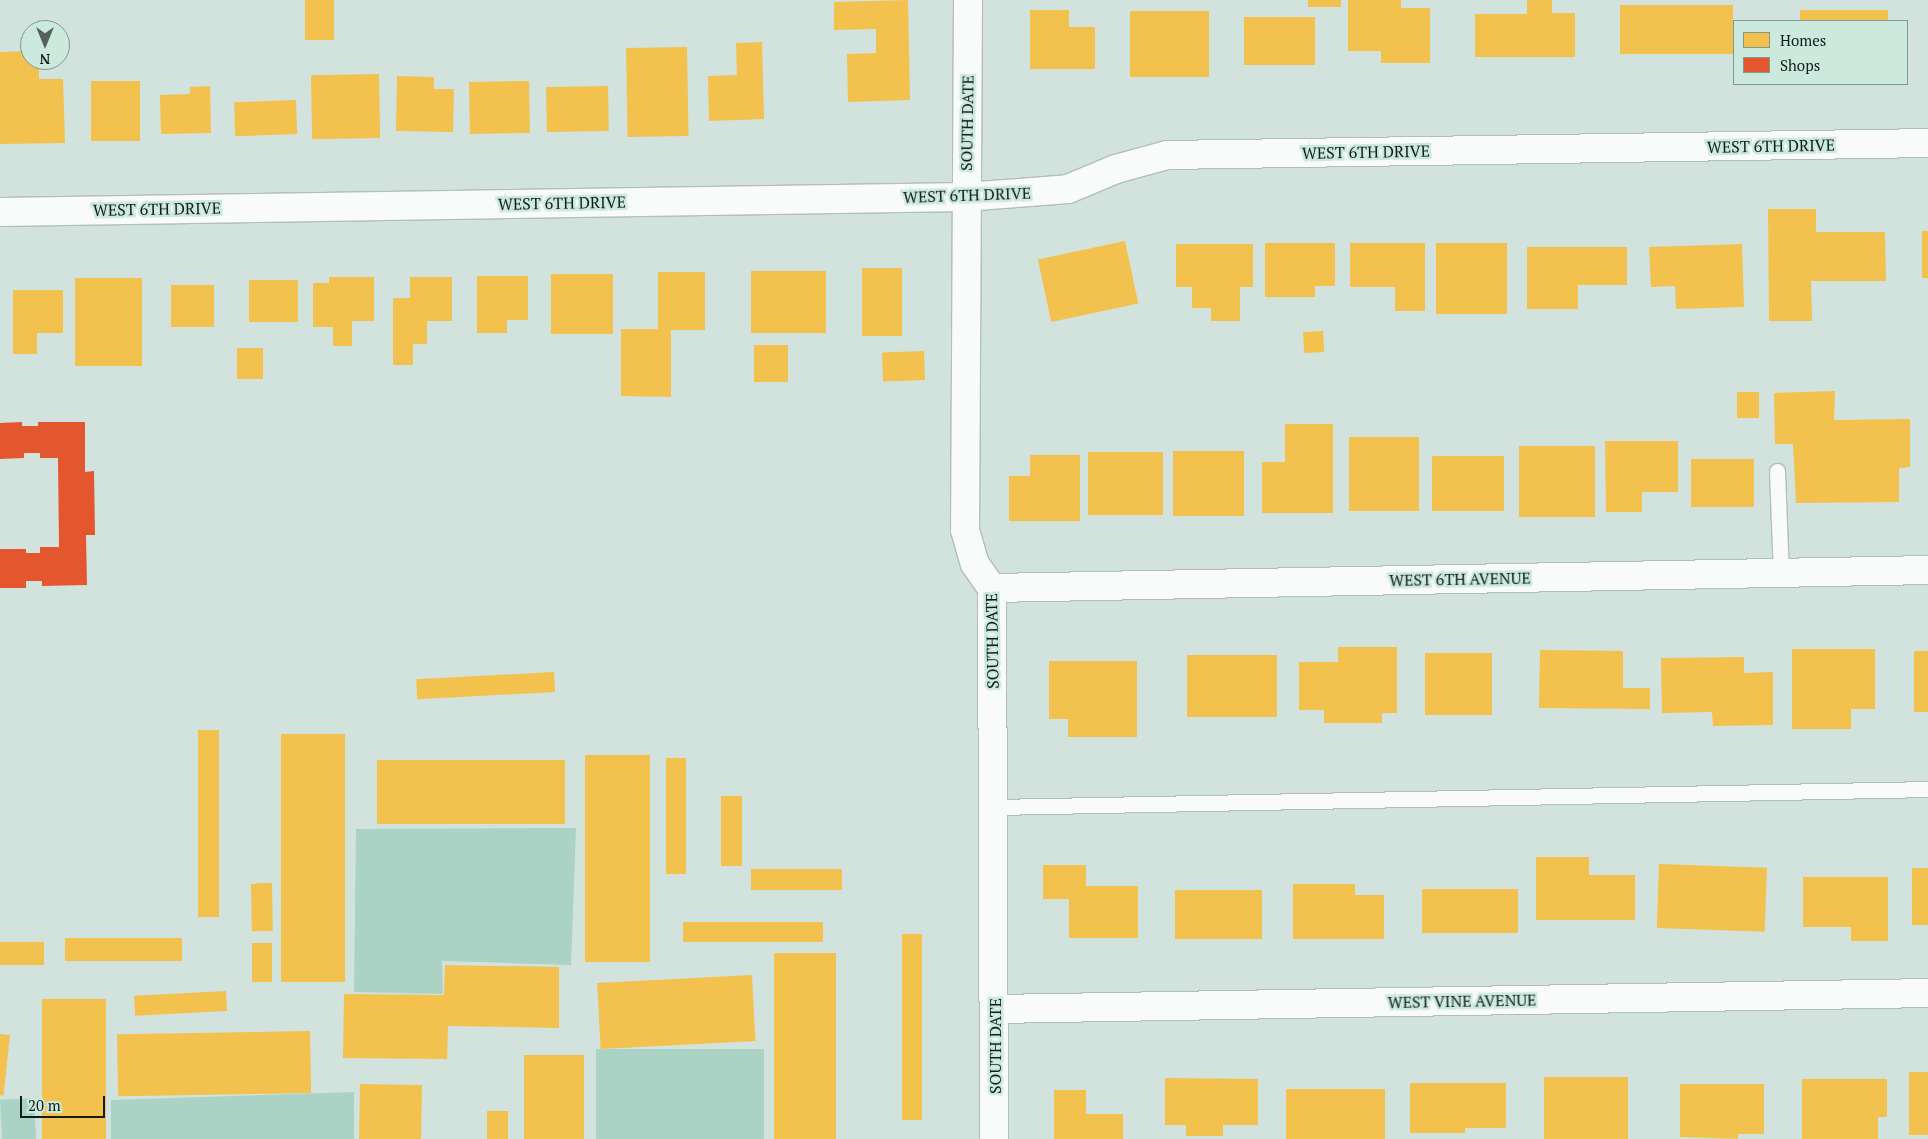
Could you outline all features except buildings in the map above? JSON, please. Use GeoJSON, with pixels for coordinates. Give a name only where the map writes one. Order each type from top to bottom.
{"type":"FeatureCollection","features":[{"type":"Feature","properties":{"kind":"street","name":"SOUTH DATE"},"geometry":{"type":"LineString","coordinates":[[968,0],[965,530],[975,564],[992,588],[994,1139]]}},
{"type":"Feature","properties":{"kind":"street","name":"WEST 6TH DRIVE"},"geometry":{"type":"LineString","coordinates":[[0,212],[966,197],[1068,189],[1116,169],[1167,155],[1928,143]]}},
{"type":"Feature","properties":{"kind":"street","name":"WEST 6TH AVENUE"},"geometry":{"type":"LineString","coordinates":[[992,588],[1928,570]]}},
{"type":"Feature","properties":{"kind":"street","name":"WEST VINE AVENUE"},"geometry":{"type":"LineString","coordinates":[[995,1009],[1928,993]]}},
{"type":"Feature","properties":{"kind":"lane"},"geometry":{"type":"LineString","coordinates":[[1777,471],[1781,573]]}},
{"type":"Feature","properties":{"kind":"lane"},"geometry":{"type":"LineString","coordinates":[[994,807],[1928,789]]}},
{"type":"Feature","properties":{"kind":"green space"},"geometry":{"type":"Polygon","coordinates":[[[576,828],[571,965],[442,961],[443,994],[354,992],[356,829],[576,828]]]}},
{"type":"Feature","properties":{"kind":"green space"},"geometry":{"type":"Polygon","coordinates":[[[596,1049],[764,1049],[764,1139],[596,1139],[596,1049]]]}},
{"type":"Feature","properties":{"kind":"green space"},"geometry":{"type":"Polygon","coordinates":[[[354,1092],[354,1139],[111,1139],[111,1100],[354,1092]]]}},
{"type":"Feature","properties":{"kind":"green space"},"geometry":{"type":"Polygon","coordinates":[[[34,1098],[36,1139],[2,1139],[0,1100],[34,1098]]]}}]}
